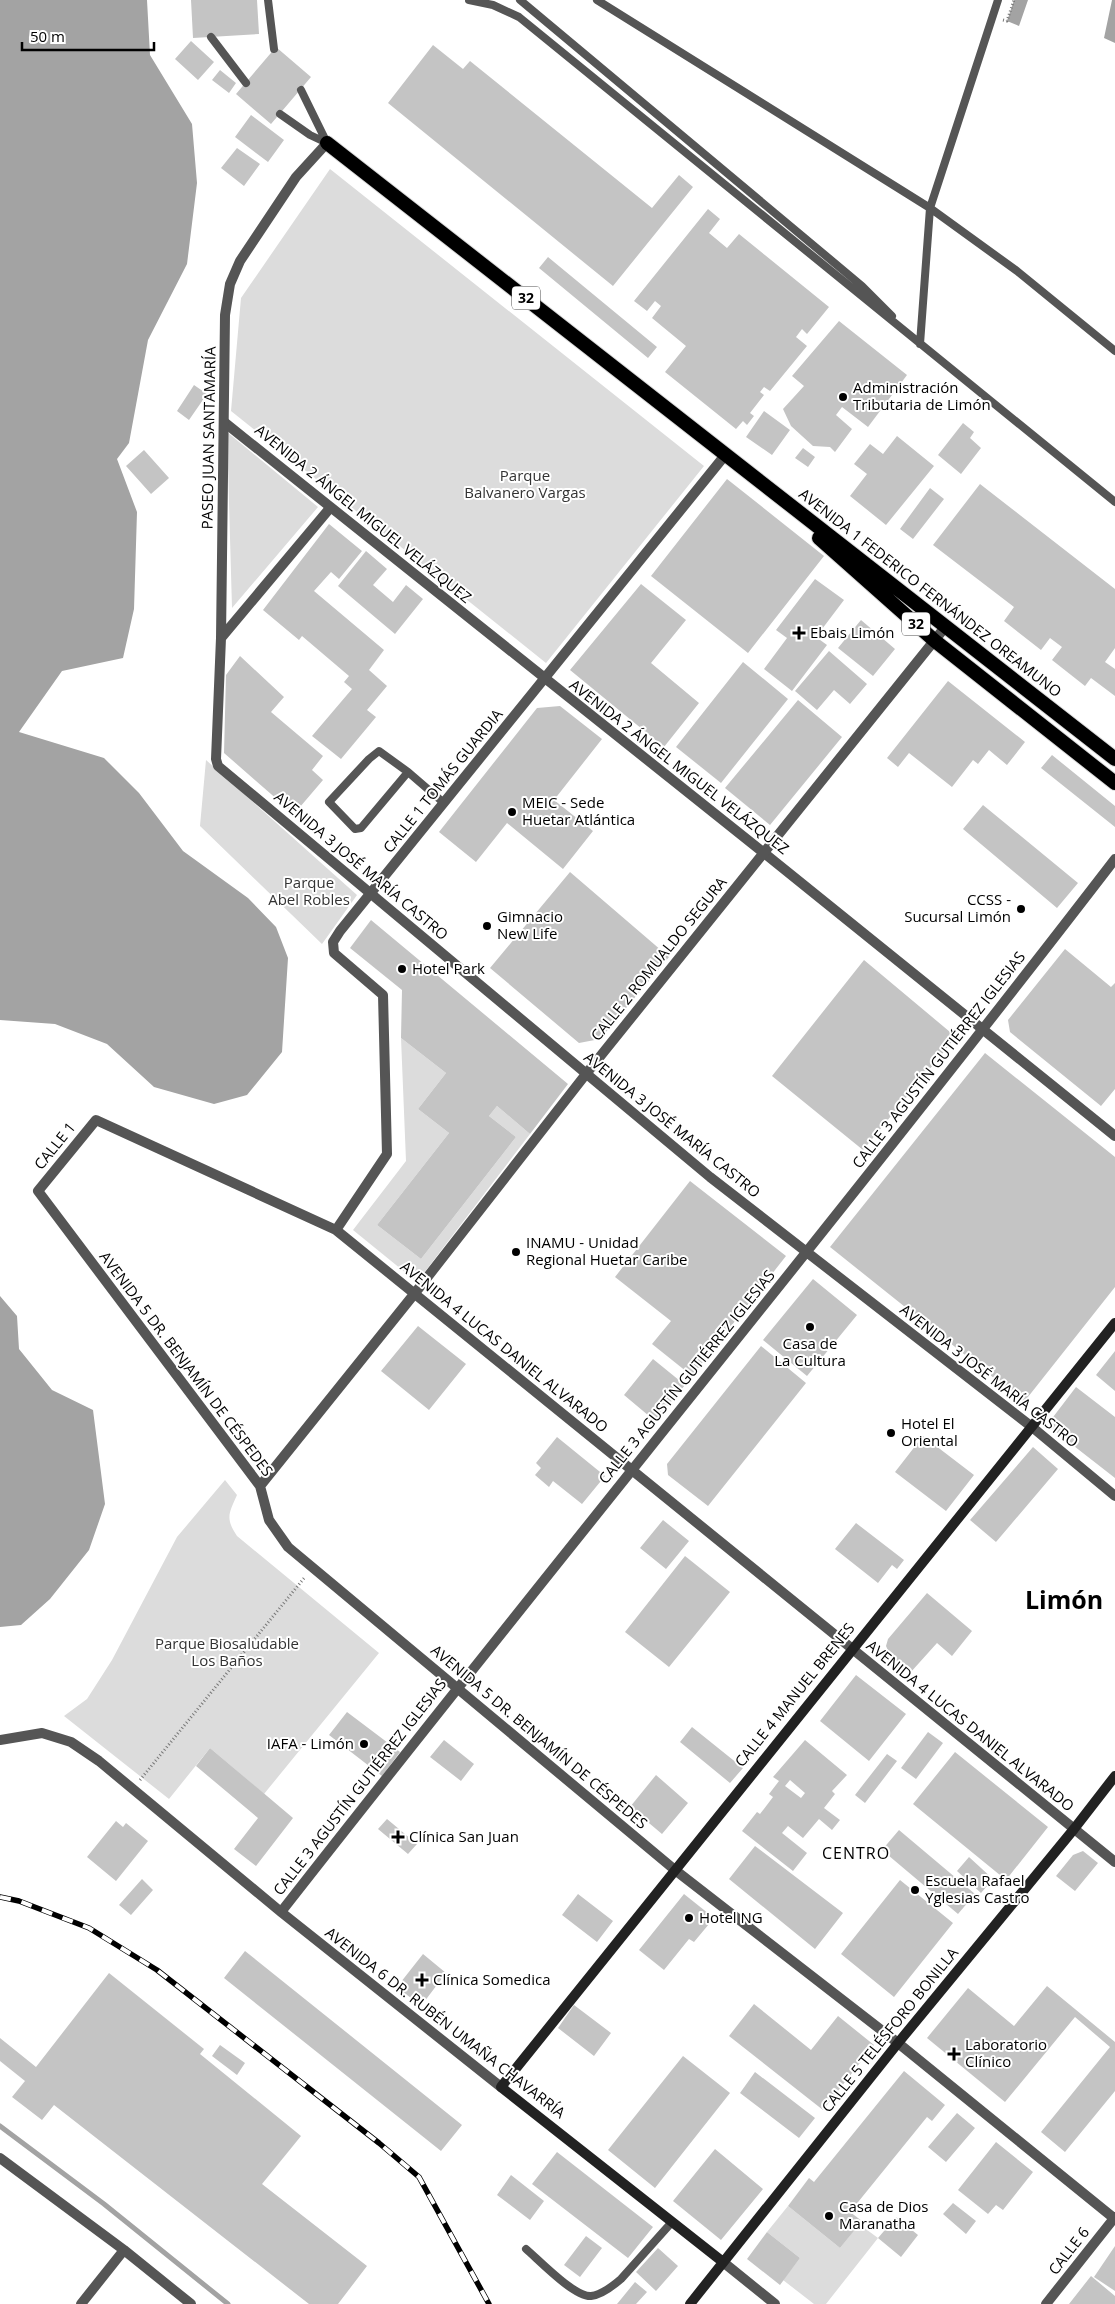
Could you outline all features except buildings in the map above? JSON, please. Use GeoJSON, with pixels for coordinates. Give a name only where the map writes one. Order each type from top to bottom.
{"type":"FeatureCollection","features":[{"type":"Feature","properties":{"kind":"highway","name":"AVENIDA 1 FEDERICO FERNÁNDEZ OREAMUNO"},"geometry":{"type":"LineString","coordinates":[[327,142],[1115,759]]}},
{"type":"Feature","properties":{"kind":"highway","name":"AVENIDA 1 FEDERICO FERNÁNDEZ OREAMUNO"},"geometry":{"type":"LineString","coordinates":[[726,454],[935,641],[1115,783]]}},
{"type":"Feature","properties":{"kind":"main road","name":"CALLE 4 MANUEL BRENES"},"geometry":{"type":"LineString","coordinates":[[501,2087],[1115,1322]]}},
{"type":"Feature","properties":{"kind":"main road","name":"CALLE 5 TELÉSFORO BONILLA"},"geometry":{"type":"LineString","coordinates":[[690,2304],[1115,1776]]}},
{"type":"Feature","properties":{"kind":"main road","name":"AVENIDA 6 DR. RUBÉN UMAÑA CHAVARRÍA"},"geometry":{"type":"LineString","coordinates":[[501,2087],[723,2262]]}},
{"type":"Feature","properties":{"kind":"street","name":"PASEO JUAN SANTAMARÍA"},"geometry":{"type":"LineString","coordinates":[[218,766],[216,759],[221,638],[226,315],[230,284],[240,261],[296,177],[327,142]]}},
{"type":"Feature","properties":{"kind":"street","name":"AVENIDA 2 ÁNGEL MIGUEL VELÁZQUEZ"},"geometry":{"type":"LineString","coordinates":[[224,422],[1115,1136]]}},
{"type":"Feature","properties":{"kind":"street","name":"CALLE 1 TOMÁS GUARDIA"},"geometry":{"type":"LineString","coordinates":[[336,1230],[387,1154],[383,995],[334,953],[333,942],[726,454]]}},
{"type":"Feature","properties":{"kind":"street"},"geometry":{"type":"LineString","coordinates":[[221,638],[330,508]]}},
{"type":"Feature","properties":{"kind":"street","name":"CALLE 2 ROMUALDO SEGURA"},"geometry":{"type":"LineString","coordinates":[[260,1486],[415,1294],[586,1074],[946,626]]}},
{"type":"Feature","properties":{"kind":"street","name":"AVENIDA 3 JOSÉ MARÍA CASTRO"},"geometry":{"type":"LineString","coordinates":[[218,766],[710,1177],[1032,1427],[1115,1496]]}},
{"type":"Feature","properties":{"kind":"street","name":"CALLE 3 AGUSTÍN GUTIÉRREZ IGLESIAS"},"geometry":{"type":"LineString","coordinates":[[281,1912],[456,1688],[983,1031],[1115,859]]}},
{"type":"Feature","properties":{"kind":"street","name":"AVENIDA 4 LUCAS DANIEL ALVARADO"},"geometry":{"type":"LineString","coordinates":[[96,1120],[336,1230],[1115,1862]]}},
{"type":"Feature","properties":{"kind":"street","name":"CALLE 1"},"geometry":{"type":"LineString","coordinates":[[38,1191],[96,1120]]}},
{"type":"Feature","properties":{"kind":"street","name":"AVENIDA 5 DR. BENJAMÍN DE CÉSPEDES"},"geometry":{"type":"LineString","coordinates":[[38,1191],[260,1486],[269,1520],[288,1547],[311,1569],[675,1870],[898,2044],[1115,2218]]}},
{"type":"Feature","properties":{"kind":"street","name":"AVENIDA 6 DR. RUBÉN UMAÑA CHAVARRÍA"},"geometry":{"type":"LineString","coordinates":[[0,1740],[42,1733],[71,1742],[99,1761],[281,1912],[501,2087]]}},
{"type":"Feature","properties":{"kind":"street"},"geometry":{"type":"LineString","coordinates":[[0,2158],[124,2250],[191,2304]]}},
{"type":"Feature","properties":{"kind":"street","name":"CALLE 6"},"geometry":{"type":"LineString","coordinates":[[1046,2304],[1115,2218]]}},
{"type":"Feature","properties":{"kind":"street"},"geometry":{"type":"LineString","coordinates":[[81,2304],[124,2250]]}},
{"type":"Feature","properties":{"kind":"street","name":"AVENIDA 6 DR. RUBÉN UMAÑA CHAVARRÍA"},"geometry":{"type":"LineString","coordinates":[[723,2262],[775,2304]]}},
{"type":"Feature","properties":{"kind":"lane"},"geometry":{"type":"LineString","coordinates":[[268,0],[274,50]]}},
{"type":"Feature","properties":{"kind":"lane"},"geometry":{"type":"LineString","coordinates":[[469,0],[494,5],[519,17],[1115,502]]}},
{"type":"Feature","properties":{"kind":"lane"},"geometry":{"type":"LineString","coordinates":[[520,0],[862,286],[920,344]]}},
{"type":"Feature","properties":{"kind":"lane"},"geometry":{"type":"LineString","coordinates":[[597,0],[930,208],[1017,271],[1115,351]]}},
{"type":"Feature","properties":{"kind":"lane"},"geometry":{"type":"LineString","coordinates":[[920,344],[930,208],[998,0]]}},
{"type":"Feature","properties":{"kind":"lane"},"geometry":{"type":"LineString","coordinates":[[211,37],[246,83]]}},
{"type":"Feature","properties":{"kind":"lane"},"geometry":{"type":"LineString","coordinates":[[300,90],[327,142]]}},
{"type":"Feature","properties":{"kind":"lane"},"geometry":{"type":"LineString","coordinates":[[280,114],[310,135],[327,142]]}},
{"type":"Feature","properties":{"kind":"lane"},"geometry":{"type":"LineString","coordinates":[[408,772],[361,828],[355,829],[329,802],[357,771],[379,751],[408,772],[444,803]]}},
{"type":"Feature","properties":{"kind":"lane"},"geometry":{"type":"LineString","coordinates":[[526,2249],[579,2294],[592,2296],[621,2279],[672,2222]]}},
{"type":"Feature","properties":{"kind":"path"},"geometry":{"type":"LineString","coordinates":[[133,1789],[311,1569]]}},
{"type":"Feature","properties":{"kind":"green space","name":"Parque Balvanero Vargas"},"geometry":{"type":"Polygon","coordinates":[[[330,169],[704,466],[546,663],[231,411],[241,298],[330,169]]]}},
{"type":"Feature","properties":{"kind":"green space"},"geometry":{"type":"Polygon","coordinates":[[[227,432],[318,507],[232,608],[227,432]]]}},
{"type":"Feature","properties":{"kind":"green space","name":"Parque Abel Robles"},"geometry":{"type":"Polygon","coordinates":[[[206,760],[357,895],[322,944],[200,826],[206,760]]]}},
{"type":"Feature","properties":{"kind":"green space"},"geometry":{"type":"Polygon","coordinates":[[[401,1038],[446,1073],[418,1109],[449,1133],[377,1225],[421,1259],[516,1137],[489,1116],[497,1106],[530,1134],[417,1282],[353,1230],[406,1161],[401,1038]]]}},
{"type":"Feature","properties":{"kind":"green space","name":"Parque Biosaludable Los Baños"},"geometry":{"type":"Polygon","coordinates":[[[225,1480],[237,1495],[229,1516],[237,1536],[379,1653],[264,1794],[210,1748],[169,1799],[64,1716],[87,1699],[112,1660],[177,1537],[225,1480]]]}},
{"type":"Feature","properties":{"kind":"green space"},"geometry":{"type":"Polygon","coordinates":[[[788,2206],[840,2248],[859,2224],[878,2238],[826,2304],[814,2304],[783,2280],[800,2258],[767,2232],[788,2206]]]}},
{"type":"Feature","properties":{"kind":"shaded area"},"geometry":{"type":"Polygon","coordinates":[[[0,0],[147,0],[150,55],[192,124],[197,183],[187,264],[148,340],[129,443],[117,459],[137,512],[134,609],[123,658],[62,671],[19,732],[104,758],[139,793],[183,851],[248,898],[276,927],[288,958],[282,1052],[247,1095],[214,1104],[154,1087],[107,1044],[55,1024],[0,1020],[0,0]]]}},
{"type":"Feature","properties":{"kind":"shaded area"},"geometry":{"type":"Polygon","coordinates":[[[1014,0],[1028,0],[1019,26],[1007,21],[1014,0]]]}},
{"type":"Feature","properties":{"kind":"shaded area"},"geometry":{"type":"Polygon","coordinates":[[[1112,0],[1115,0],[1115,43],[1104,38],[1112,0]]]}},
{"type":"Feature","properties":{"kind":"shaded area"},"geometry":{"type":"Polygon","coordinates":[[[0,1296],[17,1316],[19,1349],[52,1390],[93,1410],[105,1504],[89,1550],[50,1599],[21,1625],[0,1627],[0,1296]]]}},
{"type":"Feature","properties":{"kind":"waterway"},"geometry":{"type":"LineString","coordinates":[[0,2126],[104,2204],[228,2304]]}},
{"type":"Feature","properties":{"kind":"railway"},"geometry":{"type":"LineString","coordinates":[[0,1897],[19,1901],[89,1928],[157,1970],[379,2143],[419,2177],[489,2304]]}},
{"type":"Feature","properties":{"kind":"place","name":"Administración Tributaria de Limón"},"geometry":{"type":"Point","coordinates":[843,397]}},
{"type":"Feature","properties":{"kind":"place","name":"Ebais Limón"},"geometry":{"type":"Point","coordinates":[799,633]}},
{"type":"Feature","properties":{"kind":"place","name":"MEIC - Sede Huetar Atlántica"},"geometry":{"type":"Point","coordinates":[512,812]}},
{"type":"Feature","properties":{"kind":"place","name":"CCSS - Sucursal Limón"},"geometry":{"type":"Point","coordinates":[1021,909]}},
{"type":"Feature","properties":{"kind":"place","name":"Gimnacio New Life"},"geometry":{"type":"Point","coordinates":[487,926]}},
{"type":"Feature","properties":{"kind":"place","name":"Hotel Park"},"geometry":{"type":"Point","coordinates":[402,969]}},
{"type":"Feature","properties":{"kind":"place","name":"INAMU - Unidad Regional Huetar Caribe"},"geometry":{"type":"Point","coordinates":[516,1252]}},
{"type":"Feature","properties":{"kind":"place","name":"Casa de La Cultura"},"geometry":{"type":"Point","coordinates":[810,1327]}},
{"type":"Feature","properties":{"kind":"place","name":"Hotel El Oriental"},"geometry":{"type":"Point","coordinates":[891,1433]}},
{"type":"Feature","properties":{"kind":"place","name":"IAFA - Limón"},"geometry":{"type":"Point","coordinates":[364,1744]}},
{"type":"Feature","properties":{"kind":"place","name":"Clínica San Juan"},"geometry":{"type":"Point","coordinates":[398,1837]}},
{"type":"Feature","properties":{"kind":"place","name":"Escuela Rafael Yglesias Castro"},"geometry":{"type":"Point","coordinates":[915,1890]}},
{"type":"Feature","properties":{"kind":"place","name":"Hotel NG"},"geometry":{"type":"Point","coordinates":[689,1918]}},
{"type":"Feature","properties":{"kind":"place","name":"Clínica Somedica"},"geometry":{"type":"Point","coordinates":[422,1980]}},
{"type":"Feature","properties":{"kind":"place","name":"Laboratorio Clínico"},"geometry":{"type":"Point","coordinates":[954,2054]}},
{"type":"Feature","properties":{"kind":"place","name":"Casa de Dios Maranatha"},"geometry":{"type":"Point","coordinates":[829,2216]}},
{"type":"Feature","properties":{"kind":"district","name":"Limón"},"geometry":{"type":"Point","coordinates":[1064,1600]}},
{"type":"Feature","properties":{"kind":"district","name":"CENTRO"},"geometry":{"type":"Point","coordinates":[856,1853]}}]}
